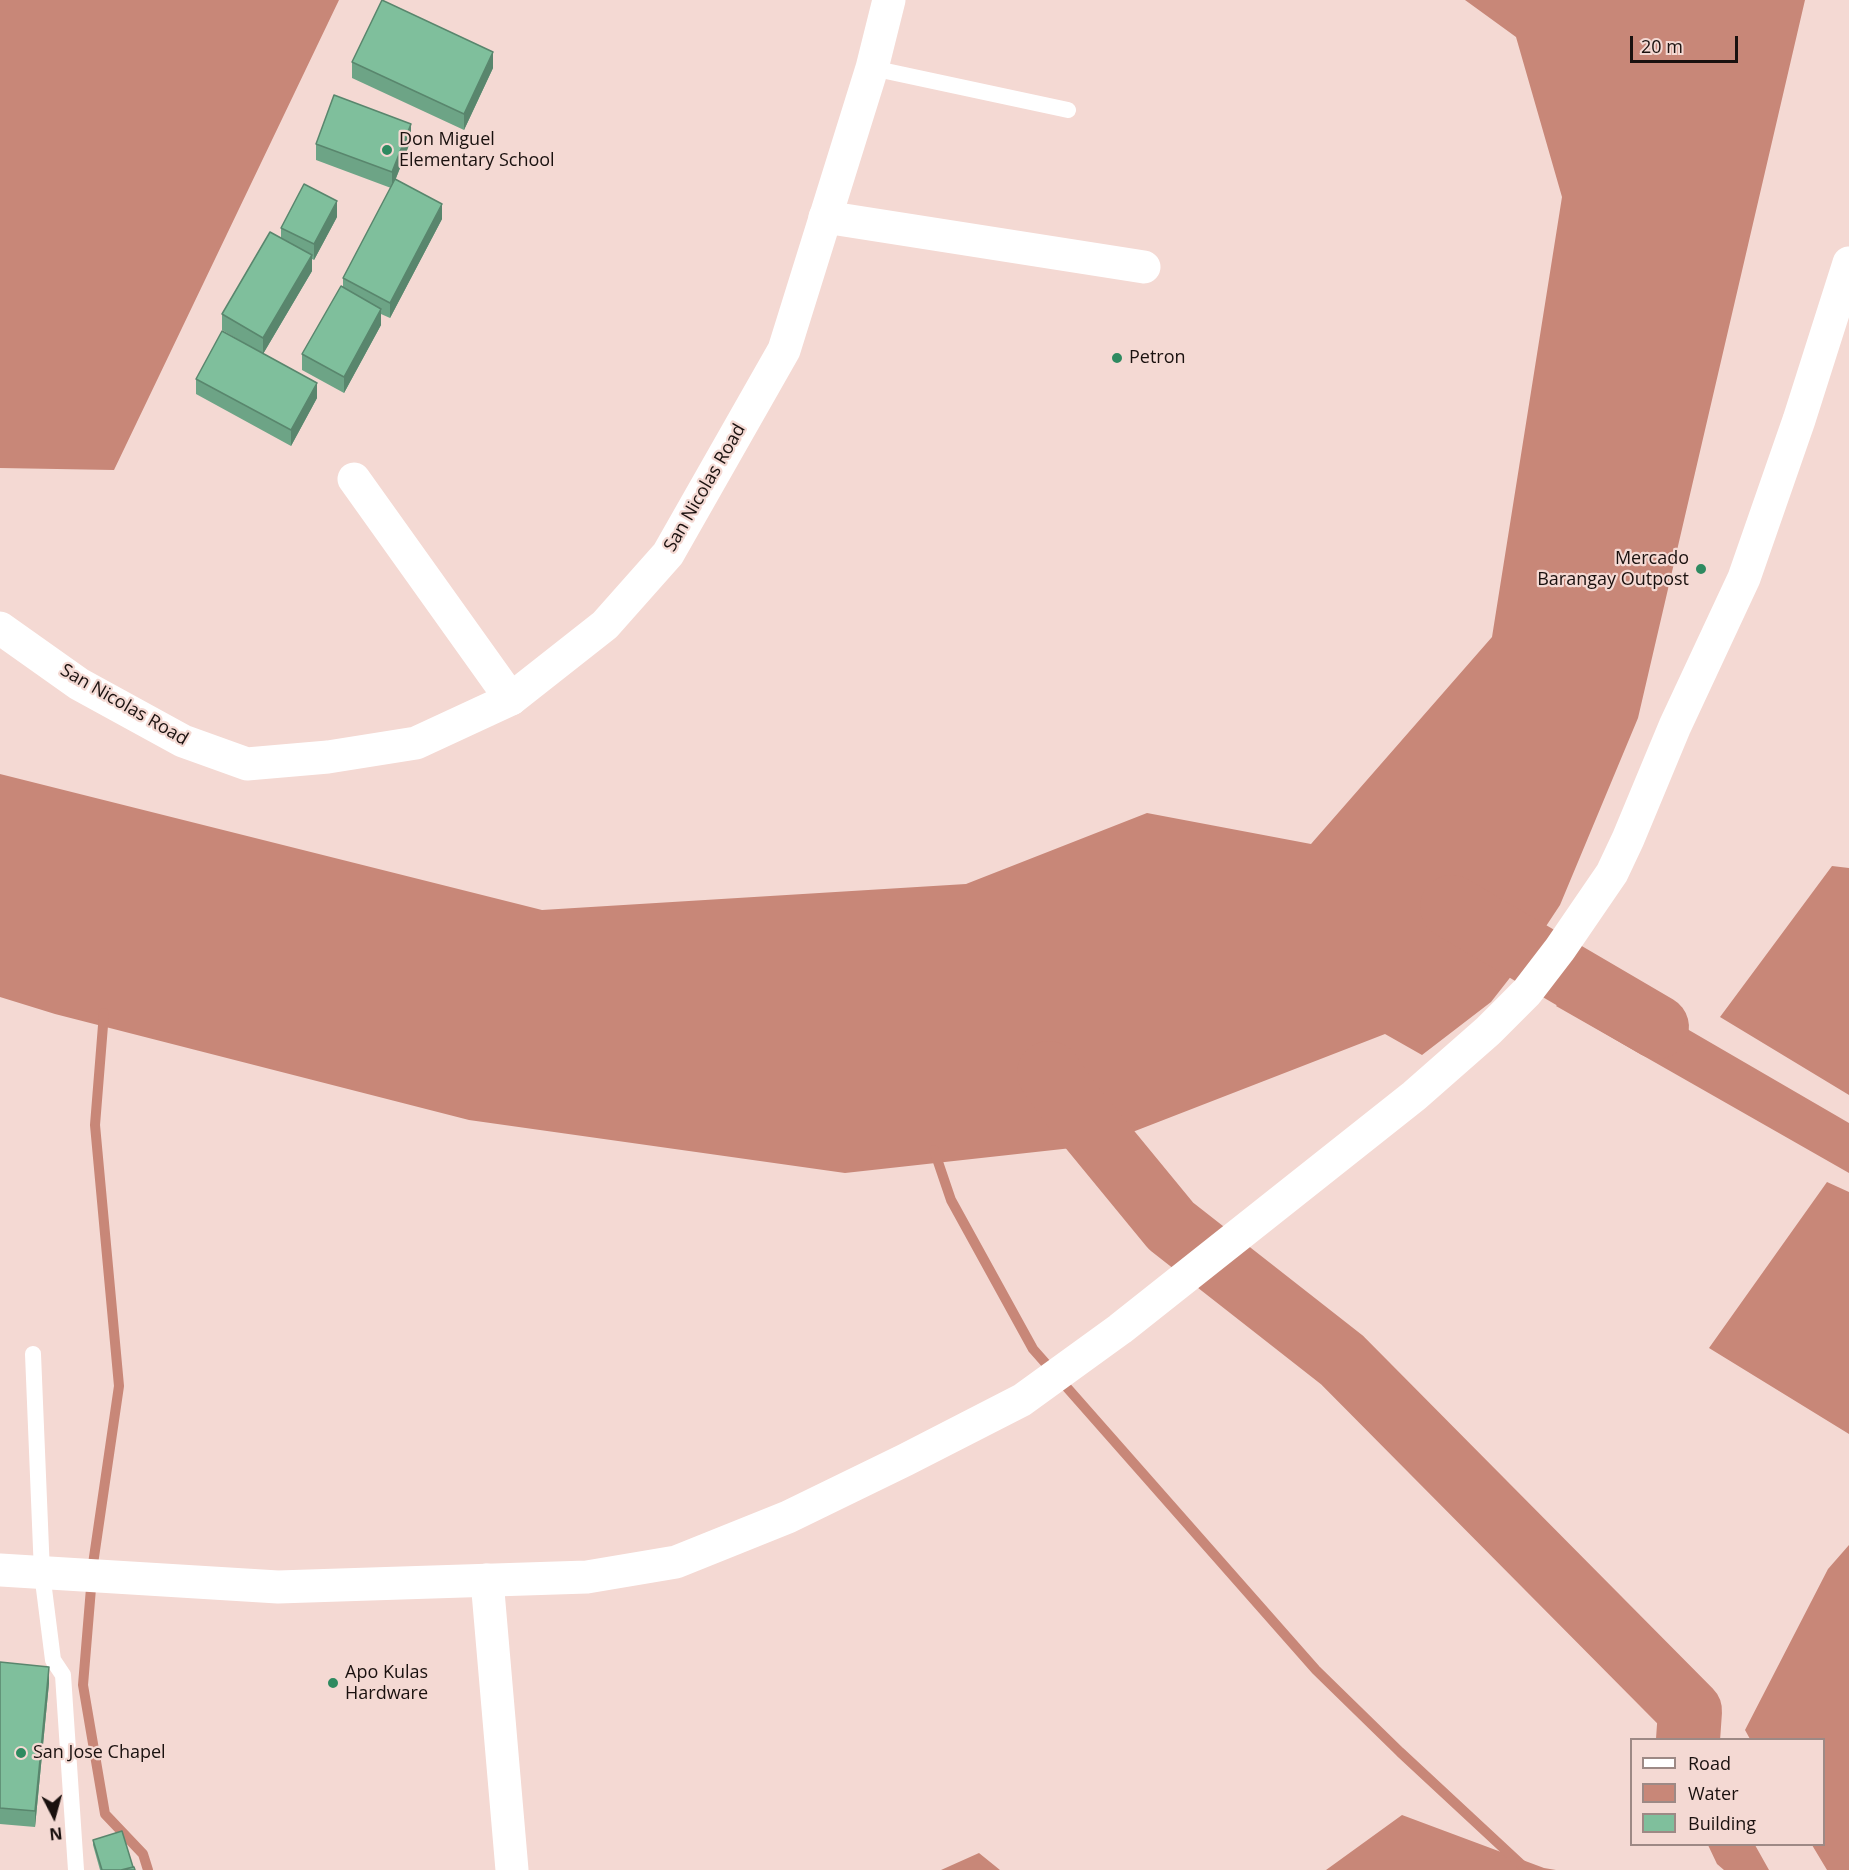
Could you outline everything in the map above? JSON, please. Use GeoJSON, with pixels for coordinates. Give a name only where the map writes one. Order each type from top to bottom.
{"type":"FeatureCollection","features":[{"type":"Feature","properties":{"kind":"street","name":"San Nicolas Road"},"geometry":{"type":"LineString","coordinates":[[0,628],[79,684],[183,741],[247,764],[328,757],[417,743],[511,699],[605,625],[668,554],[783,350],[872,68],[889,0]]}},
{"type":"Feature","properties":{"kind":"street"},"geometry":{"type":"LineString","coordinates":[[825,217],[1144,267]]}},
{"type":"Feature","properties":{"kind":"street"},"geometry":{"type":"LineString","coordinates":[[0,1570],[278,1587],[587,1577],[676,1562],[788,1517],[1022,1400],[1120,1329],[1414,1096],[1527,992],[1560,949],[1612,873],[1675,726],[1744,578],[1799,420],[1849,263]]}},
{"type":"Feature","properties":{"kind":"street"},"geometry":{"type":"LineString","coordinates":[[354,479],[511,699]]}},
{"type":"Feature","properties":{"kind":"street"},"geometry":{"type":"LineString","coordinates":[[487,1580],[512,1870]]}},
{"type":"Feature","properties":{"kind":"lane"},"geometry":{"type":"LineString","coordinates":[[872,68],[1068,110]]}},
{"type":"Feature","properties":{"kind":"lane"},"geometry":{"type":"LineString","coordinates":[[33,1354],[42,1573],[53,1660],[63,1675],[76,1870]]}},
{"type":"Feature","properties":{"kind":"water"},"geometry":{"type":"Polygon","coordinates":[[[0,0],[339,0],[114,470],[0,468],[0,0]]]}},
{"type":"Feature","properties":{"kind":"water"},"geometry":{"type":"Polygon","coordinates":[[[1465,0],[1805,0],[1638,718],[1560,905],[1523,961],[1491,1002],[1422,1055],[1385,1034],[1099,1145],[845,1173],[469,1120],[55,1014],[0,997],[0,774],[542,910],[966,884],[1147,813],[1311,844],[1492,637],[1562,197],[1516,37],[1465,0]]]}},
{"type":"Feature","properties":{"kind":"water"},"geometry":{"type":"Polygon","coordinates":[[[1832,866],[1849,868],[1849,1095],[1720,1017],[1832,866]]]}},
{"type":"Feature","properties":{"kind":"water"},"geometry":{"type":"Polygon","coordinates":[[[1589,972],[1849,1123],[1849,1173],[1556,1006],[1589,972]]]}},
{"type":"Feature","properties":{"kind":"water"},"geometry":{"type":"Polygon","coordinates":[[[1827,1182],[1849,1192],[1849,1434],[1709,1348],[1827,1182]]]}},
{"type":"Feature","properties":{"kind":"water"},"geometry":{"type":"Polygon","coordinates":[[[1849,1545],[1849,1870],[1827,1870],[1813,1846],[1825,1846],[1825,1738],[1749,1738],[1745,1730],[1828,1569],[1849,1545]]]}},
{"type":"Feature","properties":{"kind":"water"},"geometry":{"type":"Polygon","coordinates":[[[1709,1717],[1713,1738],[1682,1738],[1709,1717]]]}},
{"type":"Feature","properties":{"kind":"water"},"geometry":{"type":"Polygon","coordinates":[[[1402,1815],[1544,1868],[1556,1870],[1326,1870],[1402,1815]]]}},
{"type":"Feature","properties":{"kind":"water"},"geometry":{"type":"Polygon","coordinates":[[[1708,1846],[1756,1846],[1769,1870],[1724,1870],[1717,1864],[1708,1846]]]}},
{"type":"Feature","properties":{"kind":"water"},"geometry":{"type":"Polygon","coordinates":[[[979,1853],[1000,1870],[941,1870],[979,1853]]]}},
{"type":"Feature","properties":{"kind":"building"},"geometry":{"type":"Polygon","coordinates":[[[382,0],[493,52],[464,114],[352,62],[382,0]]]}},
{"type":"Feature","properties":{"kind":"building"},"geometry":{"type":"Polygon","coordinates":[[[334,95],[411,124],[392,172],[316,144],[334,95]]]}},
{"type":"Feature","properties":{"kind":"building"},"geometry":{"type":"Polygon","coordinates":[[[395,179],[442,204],[390,303],[343,278],[395,179]]]}},
{"type":"Feature","properties":{"kind":"building"},"geometry":{"type":"Polygon","coordinates":[[[304,184],[337,201],[314,244],[281,228],[304,184]]]}},
{"type":"Feature","properties":{"kind":"building"},"geometry":{"type":"Polygon","coordinates":[[[270,232],[312,255],[263,338],[222,314],[270,232]]]}},
{"type":"Feature","properties":{"kind":"building"},"geometry":{"type":"Polygon","coordinates":[[[341,286],[381,309],[344,377],[302,354],[341,286]]]}},
{"type":"Feature","properties":{"kind":"building"},"geometry":{"type":"Polygon","coordinates":[[[222,331],[317,383],[291,430],[196,379],[222,331]]]}},
{"type":"Feature","properties":{"kind":"building","name":"San Jose Chapel"},"geometry":{"type":"Polygon","coordinates":[[[0,1662],[49,1667],[35,1811],[0,1808],[0,1662]]]}},
{"type":"Feature","properties":{"kind":"building"},"geometry":{"type":"Polygon","coordinates":[[[122,1831],[133,1867],[121,1870],[102,1870],[93,1840],[122,1831]]]}},
{"type":"Feature","properties":{"kind":"waterway"},"geometry":{"type":"LineString","coordinates":[[1452,907],[1657,1027]]}},
{"type":"Feature","properties":{"kind":"waterway"},"geometry":{"type":"LineString","coordinates":[[104,1013],[95,1125],[119,1386],[93,1564],[83,1685],[105,1814],[143,1854],[148,1870]]}},
{"type":"Feature","properties":{"kind":"waterway"},"geometry":{"type":"LineString","coordinates":[[1049,1073],[1074,1108],[1171,1226],[1342,1360],[1690,1711],[1688,1738]]}},
{"type":"Feature","properties":{"kind":"waterway"},"geometry":{"type":"LineString","coordinates":[[934,1150],[951,1200],[1033,1349],[1316,1670],[1527,1870]]}},
{"type":"Feature","properties":{"kind":"place","name":"Don Miguel Elementary School"},"geometry":{"type":"Point","coordinates":[387,150]}},
{"type":"Feature","properties":{"kind":"place","name":"Petron"},"geometry":{"type":"Point","coordinates":[1117,358]}},
{"type":"Feature","properties":{"kind":"place","name":"Mercado Barangay Outpost"},"geometry":{"type":"Point","coordinates":[1701,569]}},
{"type":"Feature","properties":{"kind":"place","name":"Apo Kulas Hardware"},"geometry":{"type":"Point","coordinates":[333,1683]}},
{"type":"Feature","properties":{"kind":"place","name":"San Jose Chapel"},"geometry":{"type":"Point","coordinates":[21,1753]}}]}
